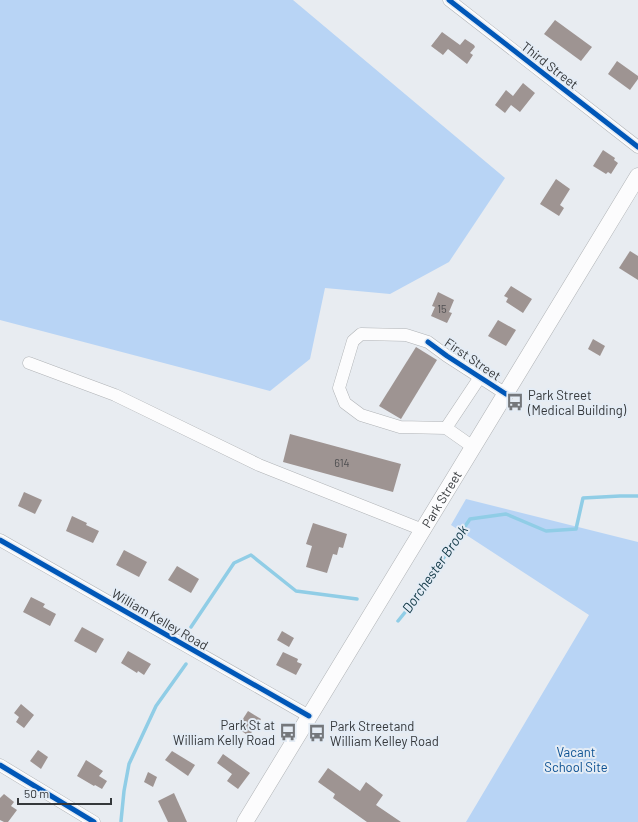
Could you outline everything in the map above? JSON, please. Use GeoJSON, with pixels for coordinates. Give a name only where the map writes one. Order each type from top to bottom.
{"type":"FeatureCollection","features":[{"type":"Feature","properties":{"kind":"main road","name":"Park Street"},"geometry":{"type":"LineString","coordinates":[[245,822],[638,176]]}},
{"type":"Feature","properties":{"kind":"street","name":"Third Street"},"geometry":{"type":"LineString","coordinates":[[449,0],[638,147]]}},
{"type":"Feature","properties":{"kind":"street","name":"First Street"},"geometry":{"type":"LineString","coordinates":[[446,428],[418,426],[400,427],[361,415],[344,403],[339,388],[353,341],[361,334],[406,334],[428,342],[506,394]]}},
{"type":"Feature","properties":{"kind":"street"},"geometry":{"type":"LineString","coordinates":[[29,363],[115,395],[259,465],[423,530]]}},
{"type":"Feature","properties":{"kind":"street"},"geometry":{"type":"LineString","coordinates":[[473,447],[446,428],[480,377]]}},
{"type":"Feature","properties":{"kind":"street","name":"William Kelley Road"},"geometry":{"type":"LineString","coordinates":[[0,540],[309,716]]}},
{"type":"Feature","properties":{"kind":"street"},"geometry":{"type":"LineString","coordinates":[[0,765],[94,822]]}},
{"type":"Feature","properties":{"kind":"green space"},"geometry":{"type":"Polygon","coordinates":[[[0,0],[293,0],[505,178],[449,262],[390,294],[325,288],[310,359],[270,391],[0,320],[0,0]]]}},
{"type":"Feature","properties":{"kind":"green space","name":"Vacant School Site"},"geometry":{"type":"Polygon","coordinates":[[[466,499],[638,542],[638,822],[466,822],[589,615],[451,525],[466,499]]]}},
{"type":"Feature","properties":{"kind":"building"},"geometry":{"type":"Polygon","coordinates":[[[555,20],[592,47],[581,61],[544,34],[555,20]]]}},
{"type":"Feature","properties":{"kind":"building"},"geometry":{"type":"Polygon","coordinates":[[[442,32],[460,45],[465,39],[474,45],[475,47],[470,53],[473,55],[467,64],[448,49],[443,55],[431,46],[442,32]]]}},
{"type":"Feature","properties":{"kind":"building"},"geometry":{"type":"Polygon","coordinates":[[[617,61],[638,76],[638,79],[630,90],[608,74],[617,61]]]}},
{"type":"Feature","properties":{"kind":"building"},"geometry":{"type":"Polygon","coordinates":[[[523,83],[535,93],[520,112],[511,105],[505,113],[495,105],[506,90],[513,96],[523,83]]]}},
{"type":"Feature","properties":{"kind":"building"},"geometry":{"type":"Polygon","coordinates":[[[603,150],[615,158],[614,160],[618,163],[611,174],[608,172],[606,174],[593,166],[603,150]]]}},
{"type":"Feature","properties":{"kind":"building"},"geometry":{"type":"Polygon","coordinates":[[[556,179],[570,189],[560,205],[564,208],[559,216],[540,204],[556,179]]]}},
{"type":"Feature","properties":{"kind":"building"},"geometry":{"type":"Polygon","coordinates":[[[630,251],[638,256],[638,280],[619,268],[630,251]]]}},
{"type":"Feature","properties":{"kind":"building"},"geometry":{"type":"Polygon","coordinates":[[[511,286],[532,299],[523,313],[506,302],[508,298],[504,296],[511,286]]]}},
{"type":"Feature","properties":{"kind":"building"},"geometry":{"type":"Polygon","coordinates":[[[438,292],[454,300],[449,312],[452,313],[447,323],[431,316],[435,307],[432,306],[438,292]]]}},
{"type":"Feature","properties":{"kind":"building"},"geometry":{"type":"Polygon","coordinates":[[[498,320],[516,330],[506,346],[488,336],[498,320]]]}},
{"type":"Feature","properties":{"kind":"building"},"geometry":{"type":"Polygon","coordinates":[[[593,339],[605,346],[600,356],[588,349],[593,339]]]}},
{"type":"Feature","properties":{"kind":"building"},"geometry":{"type":"Polygon","coordinates":[[[416,347],[437,360],[401,419],[379,406],[416,347]]]}},
{"type":"Feature","properties":{"kind":"building"},"geometry":{"type":"Polygon","coordinates":[[[290,434],[401,464],[393,492],[283,462],[290,434]]]}},
{"type":"Feature","properties":{"kind":"building"},"geometry":{"type":"Polygon","coordinates":[[[24,492],[42,500],[35,514],[18,506],[24,492]]]}},
{"type":"Feature","properties":{"kind":"building"},"geometry":{"type":"Polygon","coordinates":[[[72,516],[99,531],[93,543],[66,531],[72,516]]]}},
{"type":"Feature","properties":{"kind":"building"},"geometry":{"type":"Polygon","coordinates":[[[313,523],[347,534],[343,548],[339,547],[337,555],[333,554],[327,573],[306,567],[312,546],[306,544],[313,523]]]}},
{"type":"Feature","properties":{"kind":"building"},"geometry":{"type":"Polygon","coordinates":[[[124,550],[147,562],[139,577],[116,565],[124,550]]]}},
{"type":"Feature","properties":{"kind":"building"},"geometry":{"type":"Polygon","coordinates":[[[177,566],[199,579],[191,593],[168,580],[177,566]]]}},
{"type":"Feature","properties":{"kind":"building"},"geometry":{"type":"Polygon","coordinates":[[[31,597],[45,604],[43,607],[56,614],[50,626],[23,612],[31,597]]]}},
{"type":"Feature","properties":{"kind":"building"},"geometry":{"type":"Polygon","coordinates":[[[82,627],[104,639],[96,653],[74,641],[82,627]]]}},
{"type":"Feature","properties":{"kind":"building"},"geometry":{"type":"Polygon","coordinates":[[[282,631],[294,638],[289,647],[277,640],[282,631]]]}},
{"type":"Feature","properties":{"kind":"building"},"geometry":{"type":"Polygon","coordinates":[[[128,651],[151,664],[144,675],[138,671],[137,673],[121,663],[128,651]]]}},
{"type":"Feature","properties":{"kind":"building"},"geometry":{"type":"Polygon","coordinates":[[[283,652],[298,659],[297,662],[302,664],[296,675],[276,665],[283,652]]]}},
{"type":"Feature","properties":{"kind":"building"},"geometry":{"type":"Polygon","coordinates":[[[21,704],[34,715],[24,728],[16,722],[19,717],[14,713],[21,704]]]}},
{"type":"Feature","properties":{"kind":"building"},"geometry":{"type":"Polygon","coordinates":[[[248,711],[261,719],[249,736],[237,728],[248,711]]]}},
{"type":"Feature","properties":{"kind":"building"},"geometry":{"type":"Polygon","coordinates":[[[38,750],[48,757],[41,769],[30,761],[38,750]]]}},
{"type":"Feature","properties":{"kind":"building"},"geometry":{"type":"Polygon","coordinates":[[[172,751],[195,765],[188,776],[165,760],[172,751]]]}},
{"type":"Feature","properties":{"kind":"building"},"geometry":{"type":"Polygon","coordinates":[[[223,754],[250,773],[238,789],[227,781],[232,774],[217,763],[223,754]]]}},
{"type":"Feature","properties":{"kind":"building"},"geometry":{"type":"Polygon","coordinates":[[[86,760],[103,771],[99,776],[107,781],[102,789],[77,776],[86,760]]]}},
{"type":"Feature","properties":{"kind":"building"},"geometry":{"type":"Polygon","coordinates":[[[328,768],[360,791],[366,782],[383,795],[376,805],[401,822],[367,822],[333,798],[335,794],[318,782],[328,768]]]}},
{"type":"Feature","properties":{"kind":"building"},"geometry":{"type":"Polygon","coordinates":[[[148,772],[157,777],[153,787],[144,782],[148,772]]]}},
{"type":"Feature","properties":{"kind":"building"},"geometry":{"type":"Polygon","coordinates":[[[174,793],[187,822],[168,822],[158,801],[174,793]]]}},
{"type":"Feature","properties":{"kind":"building"},"geometry":{"type":"Polygon","coordinates":[[[4,794],[14,802],[11,806],[17,810],[8,822],[0,820],[0,798],[4,794]]]}},
{"type":"Feature","properties":{"kind":"waterway","name":"Dorchester Brook"},"geometry":{"type":"LineString","coordinates":[[398,621],[415,600],[470,519],[506,514],[546,531],[576,529],[583,498],[638,496]]}},
{"type":"Feature","properties":{"kind":"waterway","name":"Dorchester Brook"},"geometry":{"type":"LineString","coordinates":[[191,627],[234,563],[251,555],[296,591],[357,599]]}},
{"type":"Feature","properties":{"kind":"waterway","name":"Dorchester Brook"},"geometry":{"type":"LineString","coordinates":[[121,821],[129,764],[156,706],[186,664]]}},
{"type":"Feature","properties":{"kind":"cycle path"},"geometry":{"type":"LineString","coordinates":[[449,0],[638,147]]}},
{"type":"Feature","properties":{"kind":"cycle path"},"geometry":{"type":"LineString","coordinates":[[428,342],[506,394]]}},
{"type":"Feature","properties":{"kind":"cycle path"},"geometry":{"type":"LineString","coordinates":[[0,540],[309,716]]}},
{"type":"Feature","properties":{"kind":"cycle path"},"geometry":{"type":"LineString","coordinates":[[0,765],[94,822]]}},
{"type":"Feature","properties":{"kind":"place","name":"Park Street (Medical Building)"},"geometry":{"type":"Point","coordinates":[515,402]}},
{"type":"Feature","properties":{"kind":"place","name":"Park St at William Kelly Road"},"geometry":{"type":"Point","coordinates":[288,732]}},
{"type":"Feature","properties":{"kind":"place","name":"Park Streetand William Kelley Road"},"geometry":{"type":"Point","coordinates":[317,733]}}]}
